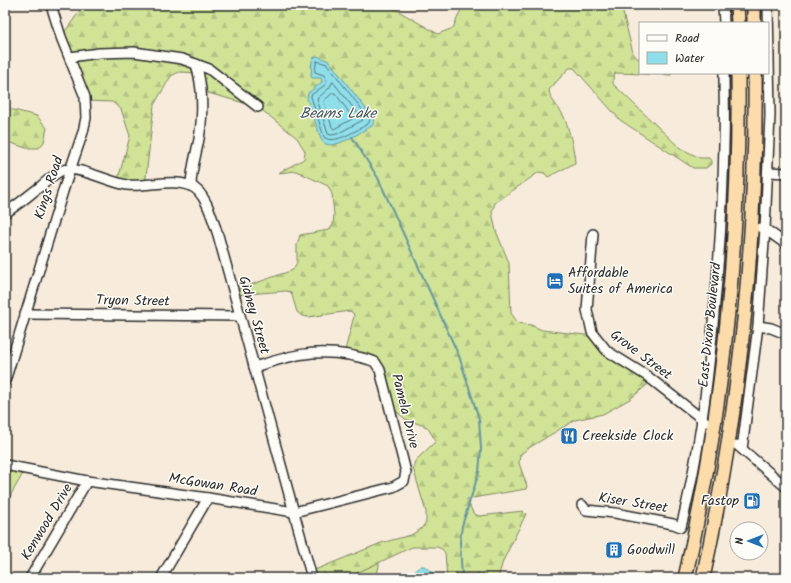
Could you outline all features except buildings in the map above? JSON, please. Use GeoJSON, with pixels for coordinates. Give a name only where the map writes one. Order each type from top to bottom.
{"type":"FeatureCollection","features":[{"type":"Feature","properties":{"kind":"highway"},"geometry":{"type":"LineString","coordinates":[[752,5],[754,22]]}},
{"type":"Feature","properties":{"kind":"highway","name":"East Dixon Boulevard"},"geometry":{"type":"LineString","coordinates":[[684,578],[693,541],[714,430],[724,355],[732,271],[738,178],[738,74]]}},
{"type":"Feature","properties":{"kind":"highway"},"geometry":{"type":"LineString","coordinates":[[747,74],[749,106],[755,124]]}},
{"type":"Feature","properties":{"kind":"highway"},"geometry":{"type":"LineString","coordinates":[[703,578],[730,439],[744,328],[751,227],[755,124],[755,74]]}},
{"type":"Feature","properties":{"kind":"highway"},"geometry":{"type":"LineString","coordinates":[[724,355],[727,360],[728,369],[723,428],[726,435],[730,439]]}},
{"type":"Feature","properties":{"kind":"highway"},"geometry":{"type":"LineString","coordinates":[[712,534],[711,513],[718,440],[714,430]]}},
{"type":"Feature","properties":{"kind":"highway"},"geometry":{"type":"LineString","coordinates":[[678,578],[690,543],[693,541]]}},
{"type":"Feature","properties":{"kind":"street","name":"Kings Road"},"geometry":{"type":"LineString","coordinates":[[5,380],[70,168],[83,132],[86,118],[85,97],[61,37],[51,5]]}},
{"type":"Feature","properties":{"kind":"street"},"geometry":{"type":"LineString","coordinates":[[752,5],[768,6],[768,22]]}},
{"type":"Feature","properties":{"kind":"street"},"geometry":{"type":"LineString","coordinates":[[723,14],[740,17]]}},
{"type":"Feature","properties":{"kind":"street"},"geometry":{"type":"LineString","coordinates":[[70,57],[99,53],[134,52],[182,59],[209,69],[219,75],[258,107]]}},
{"type":"Feature","properties":{"kind":"street"},"geometry":{"type":"LineString","coordinates":[[742,449],[758,326],[765,229],[770,116],[769,61]]}},
{"type":"Feature","properties":{"kind":"street"},"geometry":{"type":"LineString","coordinates":[[5,213],[57,173],[70,168],[128,185],[145,186],[182,183],[191,186],[191,176],[201,122],[201,91],[196,64]]}},
{"type":"Feature","properties":{"kind":"street","name":"East Dixon Boulevard"},"geometry":{"type":"LineString","coordinates":[[682,527],[707,390],[715,303],[722,195],[724,74]]}},
{"type":"Feature","properties":{"kind":"street"},"geometry":{"type":"LineString","coordinates":[[768,172],[786,173]]}},
{"type":"Feature","properties":{"kind":"street","name":"Gidney Street"},"geometry":{"type":"LineString","coordinates":[[191,186],[196,189],[203,198],[214,223],[312,578]]}},
{"type":"Feature","properties":{"kind":"street"},"geometry":{"type":"LineString","coordinates":[[751,227],[765,229],[786,244]]}},
{"type":"Feature","properties":{"kind":"street","name":"Grove Street"},"geometry":{"type":"LineString","coordinates":[[593,234],[587,310],[592,332],[608,351],[647,376],[714,430]]}},
{"type":"Feature","properties":{"kind":"street","name":"Tryon Street"},"geometry":{"type":"LineString","coordinates":[[25,314],[240,316]]}},
{"type":"Feature","properties":{"kind":"street"},"geometry":{"type":"LineString","coordinates":[[758,326],[771,328],[786,334]]}},
{"type":"Feature","properties":{"kind":"street","name":"Pamela Drive"},"geometry":{"type":"LineString","coordinates":[[254,367],[282,358],[316,352],[364,357],[376,362],[379,366],[406,472]]}},
{"type":"Feature","properties":{"kind":"street"},"geometry":{"type":"LineString","coordinates":[[730,439],[786,487]]}},
{"type":"Feature","properties":{"kind":"street","name":"McGowan Road"},"geometry":{"type":"LineString","coordinates":[[5,465],[87,481],[294,512],[393,487],[403,482],[406,472]]}},
{"type":"Feature","properties":{"kind":"street","name":"Kenwood Drive"},"geometry":{"type":"LineString","coordinates":[[30,578],[87,481]]}},
{"type":"Feature","properties":{"kind":"street"},"geometry":{"type":"LineString","coordinates":[[161,578],[208,498]]}},
{"type":"Feature","properties":{"kind":"street","name":"Kiser Street"},"geometry":{"type":"LineString","coordinates":[[582,505],[586,510],[615,513],[682,527]]}},
{"type":"Feature","properties":{"kind":"green space"},"geometry":{"type":"Polygon","coordinates":[[[84,5],[388,5],[438,34],[453,28],[463,5],[621,5],[633,53],[639,59],[639,74],[615,73],[613,84],[680,148],[700,158],[709,158],[711,164],[706,168],[693,168],[620,120],[574,68],[569,68],[549,90],[554,103],[563,115],[567,125],[573,146],[575,163],[548,177],[544,173],[539,172],[495,203],[492,212],[496,231],[509,263],[511,313],[518,323],[531,325],[542,330],[594,336],[647,376],[647,385],[630,399],[603,414],[575,420],[527,449],[520,455],[519,463],[527,486],[526,489],[467,499],[473,513],[479,516],[523,511],[526,514],[503,561],[498,578],[447,578],[445,553],[442,549],[437,547],[412,547],[346,578],[312,578],[310,572],[381,543],[411,535],[421,529],[426,522],[426,512],[413,468],[415,461],[436,441],[427,427],[405,419],[389,405],[379,366],[344,354],[354,316],[353,313],[350,311],[308,317],[302,316],[297,312],[291,292],[286,291],[234,295],[233,291],[293,270],[297,262],[297,245],[300,235],[329,230],[333,225],[334,215],[332,194],[328,186],[296,171],[278,173],[304,159],[305,151],[297,138],[258,107],[201,91],[199,73],[179,72],[171,76],[154,105],[145,186],[117,183],[130,136],[121,109],[112,102],[85,101],[61,37],[84,5]]]}},
{"type":"Feature","properties":{"kind":"green space"},"geometry":{"type":"Polygon","coordinates":[[[643,74],[672,74],[671,75],[643,74]]]}},
{"type":"Feature","properties":{"kind":"green space"},"geometry":{"type":"Polygon","coordinates":[[[5,102],[10,109],[37,116],[47,128],[44,142],[39,148],[26,148],[5,141],[5,102]]]}},
{"type":"Feature","properties":{"kind":"green space"},"geometry":{"type":"Polygon","coordinates":[[[5,465],[25,470],[5,505],[5,465]]]}},
{"type":"Feature","properties":{"kind":"green space"},"geometry":{"type":"Polygon","coordinates":[[[379,562],[376,578],[346,578],[379,562]]]}},
{"type":"Feature","properties":{"kind":"water","name":"Beams Lake"},"geometry":{"type":"Polygon","coordinates":[[[317,56],[329,61],[373,118],[374,122],[372,126],[349,139],[336,144],[326,144],[321,140],[307,98],[308,93],[322,82],[321,78],[311,77],[312,61],[313,58],[317,56]]]}},
{"type":"Feature","properties":{"kind":"water"},"geometry":{"type":"Polygon","coordinates":[[[421,566],[424,566],[434,573],[435,578],[405,578],[421,566]]]}},
{"type":"Feature","properties":{"kind":"waterway"},"geometry":{"type":"LineString","coordinates":[[352,137],[378,178],[459,356],[479,419],[481,449],[479,472],[462,526],[460,542],[462,578]]}},
{"type":"Feature","properties":{"kind":"place","name":"Affordable Suites of America"},"geometry":{"type":"Point","coordinates":[555,281]}},
{"type":"Feature","properties":{"kind":"place","name":"Creekside Clock"},"geometry":{"type":"Point","coordinates":[569,436]}},
{"type":"Feature","properties":{"kind":"place","name":"Fastop"},"geometry":{"type":"Point","coordinates":[752,501]}},
{"type":"Feature","properties":{"kind":"place","name":"Goodwill"},"geometry":{"type":"Point","coordinates":[614,550]}}]}
